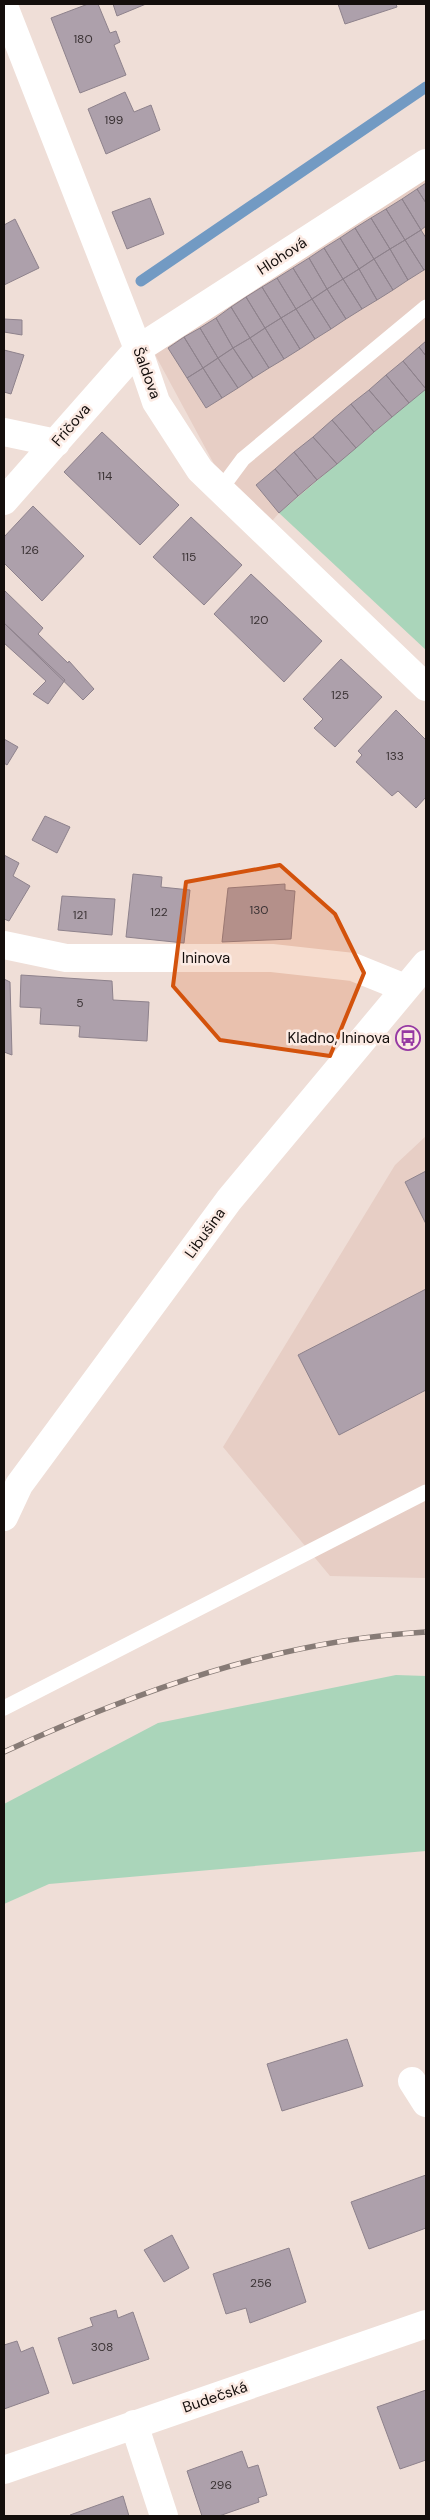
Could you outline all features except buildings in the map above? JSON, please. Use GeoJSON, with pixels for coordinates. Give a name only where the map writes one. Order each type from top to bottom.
{"type":"FeatureCollection","features":[{"type":"Feature","properties":{"kind":"street","name":"Šaldova"},"geometry":{"type":"LineString","coordinates":[[4,6],[138,349],[156,402],[200,470],[426,686]]}},
{"type":"Feature","properties":{"kind":"street","name":"Hlohová"},"geometry":{"type":"LineString","coordinates":[[138,349],[426,163]]}},
{"type":"Feature","properties":{"kind":"street","name":"Fričova"},"geometry":{"type":"LineString","coordinates":[[4,500],[138,349]]}},
{"type":"Feature","properties":{"kind":"street"},"geometry":{"type":"LineString","coordinates":[[4,432],[56,443]]}},
{"type":"Feature","properties":{"kind":"street","name":"Ininova"},"geometry":{"type":"LineString","coordinates":[[4,945],[66,958],[272,958],[353,967],[405,988]]}},
{"type":"Feature","properties":{"kind":"street","name":"Libušina"},"geometry":{"type":"LineString","coordinates":[[4,1517],[12,1485],[229,1200],[426,964]]}},
{"type":"Feature","properties":{"kind":"street","name":"Budečská"},"geometry":{"type":"LineString","coordinates":[[4,2470],[426,2324]]}},
{"type":"Feature","properties":{"kind":"street"},"geometry":{"type":"LineString","coordinates":[[134,2424],[164,2516]]}},
{"type":"Feature","properties":{"kind":"lane"},"geometry":{"type":"LineString","coordinates":[[220,490],[243,459],[426,307]]}},
{"type":"Feature","properties":{"kind":"lane"},"geometry":{"type":"LineString","coordinates":[[4,1708],[426,1492]]}},
{"type":"Feature","properties":{"kind":"highlighted area"},"geometry":{"type":"Polygon","coordinates":[[[280,865],[335,914],[364,973],[330,1056],[220,1040],[173,986],[186,882],[280,865]]]}},
{"type":"Feature","properties":{"kind":"shaded area"},"geometry":{"type":"Polygon","coordinates":[[[426,175],[426,388],[272,521],[214,464],[152,349],[426,175]]]}},
{"type":"Feature","properties":{"kind":"shaded area"},"geometry":{"type":"Polygon","coordinates":[[[426,1136],[426,1578],[330,1576],[223,1447],[395,1165],[426,1136]]]}},
{"type":"Feature","properties":{"kind":"green space"},"geometry":{"type":"Polygon","coordinates":[[[426,388],[426,650],[279,513],[426,388]]]}},
{"type":"Feature","properties":{"kind":"green space"},"geometry":{"type":"Polygon","coordinates":[[[396,1675],[426,1676],[426,1851],[49,1884],[4,1904],[4,1804],[158,1723],[396,1675]]]}},
{"type":"Feature","properties":{"kind":"waterway"},"geometry":{"type":"LineString","coordinates":[[141,281],[426,87]]}},
{"type":"Feature","properties":{"kind":"railway"},"geometry":{"type":"LineString","coordinates":[[4,1752],[105,1709],[157,1689],[210,1672],[263,1657],[317,1646],[371,1637],[426,1632]]}},
{"type":"Feature","properties":{"kind":"place","name":"Kladno, Ininova"},"geometry":{"type":"Point","coordinates":[408,1038]}}]}
